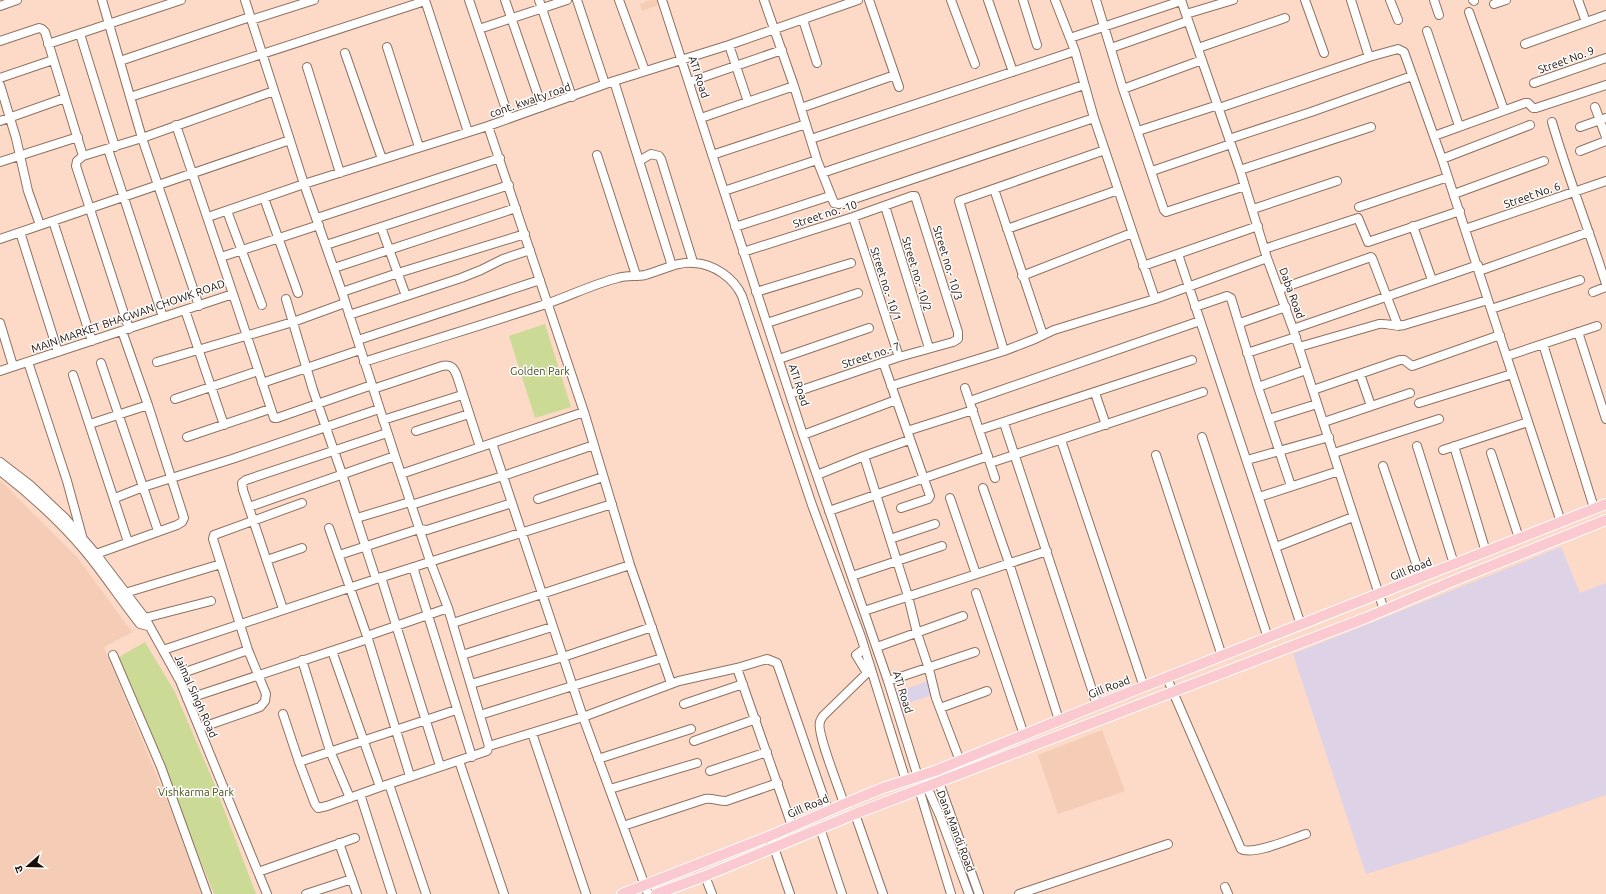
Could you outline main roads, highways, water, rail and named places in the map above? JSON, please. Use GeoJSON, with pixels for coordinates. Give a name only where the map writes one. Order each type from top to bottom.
{"type":"FeatureCollection","features":[{"type":"Feature","properties":{"kind":"main road","name":"Gill Road"},"geometry":{"type":"LineString","coordinates":[[622,894],[646,890],[828,810],[935,771],[1097,705],[1606,504]]}},
{"type":"Feature","properties":{"kind":"main road"},"geometry":{"type":"LineString","coordinates":[[656,894],[705,876],[855,814],[1384,610],[1606,520]]}},
{"type":"Feature","properties":{"kind":"park label","name":"Golden Park"},"geometry":{"type":"Point","coordinates":[540,371]}},
{"type":"Feature","properties":{"kind":"park label","name":"Vishkarma Park"},"geometry":{"type":"Point","coordinates":[196,792]}}]}
